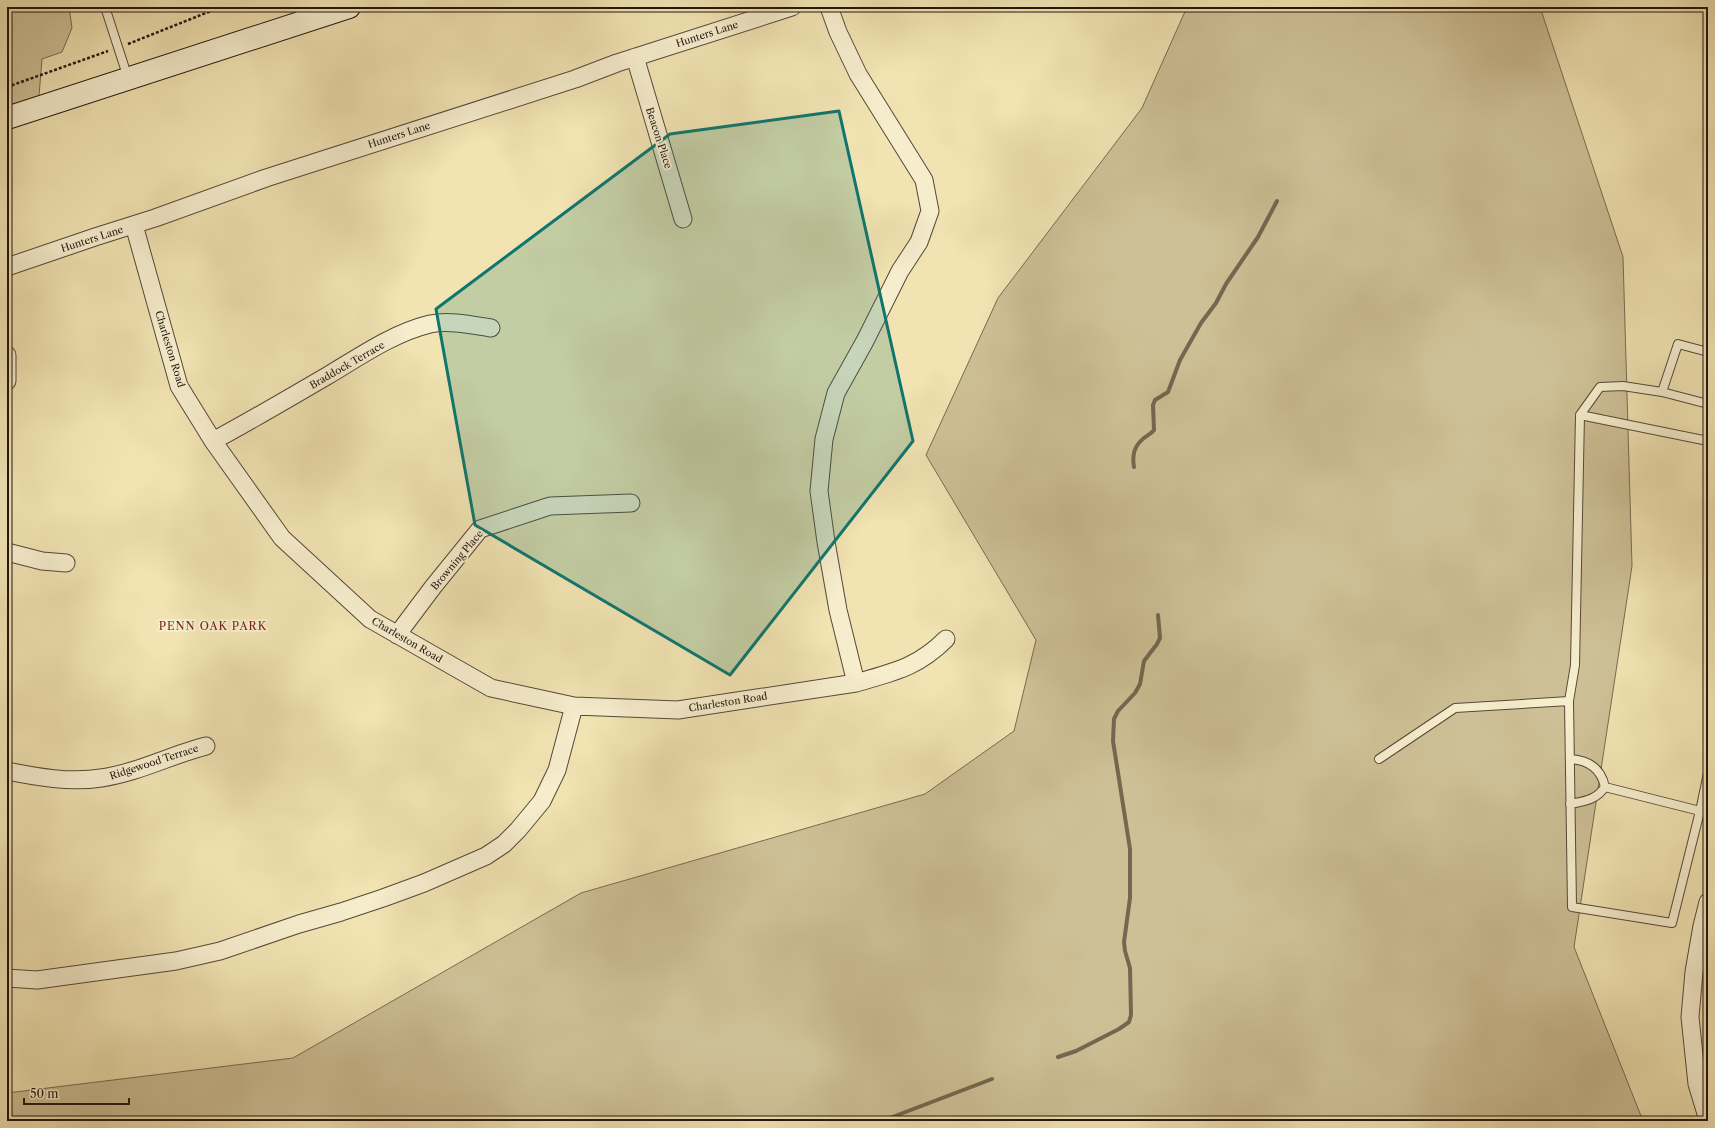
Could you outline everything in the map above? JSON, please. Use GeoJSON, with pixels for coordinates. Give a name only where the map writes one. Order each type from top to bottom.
{"type":"FeatureCollection","features":[{"type":"Feature","properties":{"kind":"main road"},"geometry":{"type":"LineString","coordinates":[[7,118],[128,79],[301,14],[348,7]]}},
{"type":"Feature","properties":{"kind":"street","name":"Hunters Lane"},"geometry":{"type":"LineString","coordinates":[[7,267],[134,225],[266,178],[575,79],[635,57],[792,7]]}},
{"type":"Feature","properties":{"kind":"street"},"geometry":{"type":"LineString","coordinates":[[829,7],[838,32],[858,74],[924,180],[930,211],[919,242],[900,271],[865,342],[836,393],[824,439],[820,491],[826,542],[838,610],[856,683]]}},
{"type":"Feature","properties":{"kind":"street","name":"Beacon Place"},"geometry":{"type":"LineString","coordinates":[[635,57],[683,219]]}},
{"type":"Feature","properties":{"kind":"street","name":"Charleston Road"},"geometry":{"type":"LineString","coordinates":[[134,225],[179,386],[213,441],[282,538],[370,619],[491,688],[574,706],[678,710],[856,683],[893,673],[907,667],[931,653],[946,639]]}},
{"type":"Feature","properties":{"kind":"street","name":"Braddock Terrace"},"geometry":{"type":"LineString","coordinates":[[213,441],[365,354],[411,331],[431,324],[449,323],[491,328]]}},
{"type":"Feature","properties":{"kind":"street"},"geometry":{"type":"LineString","coordinates":[[7,355],[7,381]]}},
{"type":"Feature","properties":{"kind":"street","name":"Browning Place"},"geometry":{"type":"LineString","coordinates":[[398,635],[433,587],[480,529],[550,506],[631,503]]}},
{"type":"Feature","properties":{"kind":"street"},"geometry":{"type":"LineString","coordinates":[[7,552],[42,560],[66,563]]}},
{"type":"Feature","properties":{"kind":"street"},"geometry":{"type":"LineString","coordinates":[[7,978],[45,979],[176,961],[220,951],[299,924],[383,898],[424,883],[486,856],[504,844],[518,830],[542,801],[557,770],[574,706]]}},
{"type":"Feature","properties":{"kind":"street","name":"Ridgewood Terrace"},"geometry":{"type":"LineString","coordinates":[[7,771],[57,779],[87,780],[103,778],[131,771],[206,746]]}},
{"type":"Feature","properties":{"kind":"street"},"geometry":{"type":"LineString","coordinates":[[1708,902],[1694,972],[1690,1017],[1697,1084],[1708,1120]]}},
{"type":"Feature","properties":{"kind":"lane"},"geometry":{"type":"LineString","coordinates":[[105,7],[128,79]]}},
{"type":"Feature","properties":{"kind":"lane"},"geometry":{"type":"LineString","coordinates":[[1662,392],[1678,344],[1708,352]]}},
{"type":"Feature","properties":{"kind":"lane"},"geometry":{"type":"LineString","coordinates":[[1708,404],[1662,392],[1623,386],[1600,387],[1580,415],[1575,665],[1569,700],[1572,907],[1672,923],[1704,812],[1708,774]]}},
{"type":"Feature","properties":{"kind":"lane"},"geometry":{"type":"LineString","coordinates":[[1580,415],[1708,442]]}},
{"type":"Feature","properties":{"kind":"lane"},"geometry":{"type":"LineString","coordinates":[[1379,759],[1455,708],[1569,700]]}},
{"type":"Feature","properties":{"kind":"lane"},"geometry":{"type":"LineString","coordinates":[[1570,760],[1580,760],[1594,765],[1604,779],[1605,786],[1600,795],[1570,804]]}},
{"type":"Feature","properties":{"kind":"lane"},"geometry":{"type":"LineString","coordinates":[[1605,786],[1704,812]]}},
{"type":"Feature","properties":{"kind":"highlighted area"},"geometry":{"type":"Polygon","coordinates":[[[839,111],[913,441],[730,675],[475,525],[436,309],[670,134],[839,111]]]}},
{"type":"Feature","properties":{"kind":"shaded area"},"geometry":{"type":"Polygon","coordinates":[[[7,7],[69,7],[72,28],[62,52],[42,59],[38,108],[7,119],[7,7]]]}},
{"type":"Feature","properties":{"kind":"shaded area"},"geometry":{"type":"Polygon","coordinates":[[[1187,7],[1540,7],[1623,257],[1632,566],[1574,947],[1643,1121],[7,1121],[7,1093],[293,1058],[581,893],[925,794],[1014,731],[1036,640],[926,455],[998,298],[1142,108],[1187,7]]]}},
{"type":"Feature","properties":{"kind":"waterway"},"geometry":{"type":"LineString","coordinates":[[1134,467],[1133,459],[1138,444],[1154,430],[1153,405],[1155,400],[1168,392],[1180,360],[1201,323],[1216,303],[1226,284],[1258,237],[1277,201]]}},
{"type":"Feature","properties":{"kind":"waterway"},"geometry":{"type":"LineString","coordinates":[[1058,1057],[1076,1051],[1119,1029],[1129,1022],[1131,1015],[1130,968],[1124,942],[1130,898],[1130,849],[1113,741],[1114,719],[1118,711],[1135,693],[1140,684],[1144,661],[1160,638],[1158,615]]}},
{"type":"Feature","properties":{"kind":"waterway"},"geometry":{"type":"LineString","coordinates":[[882,1121],[992,1079]]}},
{"type":"Feature","properties":{"kind":"district","name":"PENN OAK PARK"},"geometry":{"type":"Point","coordinates":[213,626]}}]}
